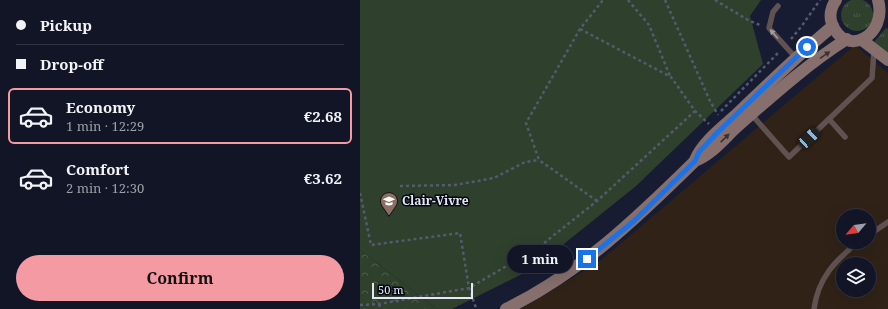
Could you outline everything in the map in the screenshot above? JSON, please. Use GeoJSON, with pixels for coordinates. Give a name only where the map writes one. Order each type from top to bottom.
{"type":"FeatureCollection","features":[{"type":"Feature","properties":{"kind":"street"},"geometry":{"type":"LineString","coordinates":[[836,0],[831,11],[831,21],[833,26],[839,34],[847,39],[857,41],[867,39],[876,33],[885,22],[878,0]]}},
{"type":"Feature","properties":{"kind":"street"},"geometry":{"type":"LineString","coordinates":[[506,309],[587,259],[634,221],[695,161],[699,152],[718,132],[796,58],[833,26]]}},
{"type":"Feature","properties":{"kind":"street"},"geometry":{"type":"LineString","coordinates":[[695,161],[705,157],[752,114],[818,60],[847,39]]}},
{"type":"Feature","properties":{"kind":"street"},"geometry":{"type":"LineString","coordinates":[[862,40],[888,60]]}},
{"type":"Feature","properties":{"kind":"lane"},"geometry":{"type":"LineString","coordinates":[[778,6],[773,12],[769,28],[796,58]]}},
{"type":"Feature","properties":{"kind":"lane"},"geometry":{"type":"LineString","coordinates":[[752,114],[789,156],[872,78],[874,50]]}},
{"type":"Feature","properties":{"kind":"lane"},"geometry":{"type":"LineString","coordinates":[[829,118],[845,137]]}},
{"type":"Feature","properties":{"kind":"lane"},"geometry":{"type":"LineString","coordinates":[[876,230],[888,222]]}},
{"type":"Feature","properties":{"kind":"lane"},"geometry":{"type":"LineString","coordinates":[[814,309],[819,288],[825,276],[839,257],[849,249]]}},
{"type":"Feature","properties":{"kind":"path"},"geometry":{"type":"LineString","coordinates":[[597,201],[539,160],[526,123],[580,29],[603,0]]}},
{"type":"Feature","properties":{"kind":"path"},"geometry":{"type":"LineString","coordinates":[[628,0],[649,25],[671,77],[695,111],[710,126]]}},
{"type":"Feature","properties":{"kind":"path"},"geometry":{"type":"LineString","coordinates":[[665,0],[710,101],[720,118],[721,109],[784,46],[801,27],[821,0]]}},
{"type":"Feature","properties":{"kind":"path"},"geometry":{"type":"LineString","coordinates":[[715,0],[748,20],[769,28]]}},
{"type":"Feature","properties":{"kind":"path"},"geometry":{"type":"LineString","coordinates":[[580,29],[671,77]]}},
{"type":"Feature","properties":{"kind":"path"},"geometry":{"type":"LineString","coordinates":[[360,305],[379,304],[469,288],[540,247],[597,201],[695,111]]}},
{"type":"Feature","properties":{"kind":"path"},"geometry":{"type":"LineString","coordinates":[[400,186],[455,184],[494,178],[525,162],[539,160]]}},
{"type":"Feature","properties":{"kind":"path"},"geometry":{"type":"LineString","coordinates":[[360,193],[371,246],[460,232],[469,288],[476,308],[474,309]]}},
{"type":"Feature","properties":{"kind":"path"},"geometry":{"type":"LineString","coordinates":[[379,304],[380,309]]}},
{"type":"Feature","properties":{"kind":"shaded area"},"geometry":{"type":"Polygon","coordinates":[[[855,45],[888,73],[888,309],[521,309],[600,261],[855,45]]]}},
{"type":"Feature","properties":{"kind":"green space"},"geometry":{"type":"Polygon","coordinates":[[[854,-1],[860,-1],[870,6],[873,15],[872,21],[866,28],[860,31],[854,31],[844,24],[841,18],[841,12],[848,2],[854,-1]]]}},
{"type":"Feature","properties":{"kind":"green space"},"geometry":{"type":"Polygon","coordinates":[[[360,0],[761,0],[750,16],[763,64],[636,186],[534,268],[452,309],[437,309],[360,250],[360,0]]]}},
{"type":"Feature","properties":{"kind":"green space"},"geometry":{"type":"Polygon","coordinates":[[[886,28],[888,29],[888,53],[874,42],[886,28]]]}},
{"type":"Feature","properties":{"kind":"green space"},"geometry":{"type":"Polygon","coordinates":[[[360,250],[437,309],[360,309],[360,250]]]}},
{"type":"Feature","properties":{"kind":"place","name":"Clair-Vivre"},"geometry":{"type":"Point","coordinates":[389,216]}},
{"type":"Feature","properties":{"kind":"route"},"geometry":{"type":"LineString","coordinates":[[587,259],[634,221],[695,161],[699,152],[718,132],[807,47]]}}]}
